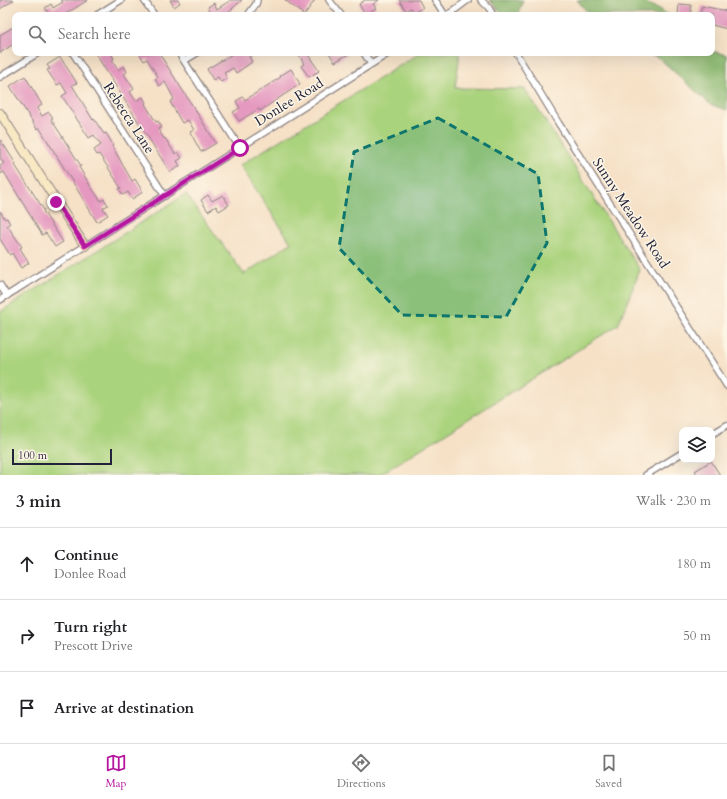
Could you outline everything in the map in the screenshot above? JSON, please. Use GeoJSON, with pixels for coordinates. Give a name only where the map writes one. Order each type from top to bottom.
{"type":"FeatureCollection","features":[{"type":"Feature","properties":{"kind":"street"},"geometry":{"type":"LineString","coordinates":[[102,12],[121,0]]}},
{"type":"Feature","properties":{"kind":"street"},"geometry":{"type":"LineString","coordinates":[[144,0],[152,12]]}},
{"type":"Feature","properties":{"kind":"street"},"geometry":{"type":"LineString","coordinates":[[250,12],[257,0]]}},
{"type":"Feature","properties":{"kind":"street"},"geometry":{"type":"LineString","coordinates":[[330,0],[339,12]]}},
{"type":"Feature","properties":{"kind":"street"},"geometry":{"type":"LineString","coordinates":[[435,0],[443,12]]}},
{"type":"Feature","properties":{"kind":"street"},"geometry":{"type":"LineString","coordinates":[[452,12],[468,0]]}},
{"type":"Feature","properties":{"kind":"street"},"geometry":{"type":"LineString","coordinates":[[481,0],[491,12]]}},
{"type":"Feature","properties":{"kind":"street"},"geometry":{"type":"LineString","coordinates":[[0,77],[33,56]]}},
{"type":"Feature","properties":{"kind":"street","name":"Rebecca Lane"},"geometry":{"type":"LineString","coordinates":[[75,56],[165,196]]}},
{"type":"Feature","properties":{"kind":"street"},"geometry":{"type":"LineString","coordinates":[[180,56],[240,148]]}},
{"type":"Feature","properties":{"kind":"street"},"geometry":{"type":"LineString","coordinates":[[184,61],[192,56]]}},
{"type":"Feature","properties":{"kind":"street"},"geometry":{"type":"LineString","coordinates":[[366,56],[371,64]]}},
{"type":"Feature","properties":{"kind":"street","name":"Donlee Road"},"geometry":{"type":"LineString","coordinates":[[0,300],[384,56]]}},
{"type":"Feature","properties":{"kind":"street","name":"Sunny Meadow Road"},"geometry":{"type":"LineString","coordinates":[[518,56],[559,124],[727,386]]}},
{"type":"Feature","properties":{"kind":"street"},"geometry":{"type":"LineString","coordinates":[[0,112],[85,246]]}},
{"type":"Feature","properties":{"kind":"street"},"geometry":{"type":"LineString","coordinates":[[0,285],[6,296]]}},
{"type":"Feature","properties":{"kind":"street"},"geometry":{"type":"LineString","coordinates":[[715,432],[727,425]]}},
{"type":"Feature","properties":{"kind":"street"},"geometry":{"type":"LineString","coordinates":[[646,475],[679,455]]}},
{"type":"Feature","properties":{"kind":"highlighted area"},"geometry":{"type":"Polygon","coordinates":[[[438,118],[538,174],[547,243],[506,317],[402,315],[339,248],[354,152],[438,118]]]}},
{"type":"Feature","properties":{"kind":"green space"},"geometry":{"type":"Polygon","coordinates":[[[489,0],[523,0],[519,12],[501,12],[489,0]]]}},
{"type":"Feature","properties":{"kind":"green space"},"geometry":{"type":"Polygon","coordinates":[[[577,0],[639,0],[664,12],[587,12],[577,0]]]}},
{"type":"Feature","properties":{"kind":"green space"},"geometry":{"type":"Polygon","coordinates":[[[715,52],[727,55],[727,110],[711,105],[659,58],[654,56],[715,56],[715,52]]]}},
{"type":"Feature","properties":{"kind":"green space"},"geometry":{"type":"Polygon","coordinates":[[[415,56],[460,56],[455,88],[525,89],[640,270],[618,325],[379,475],[0,475],[0,312],[186,194],[244,274],[291,243],[240,165],[415,56]]]}},
{"type":"Feature","properties":{"kind":"building"},"geometry":{"type":"Polygon","coordinates":[[[0,0],[14,0],[0,9],[0,0]]]}},
{"type":"Feature","properties":{"kind":"building"},"geometry":{"type":"Polygon","coordinates":[[[61,0],[88,0],[69,12],[48,12],[45,8],[51,4],[53,8],[63,2],[61,0]]]}},
{"type":"Feature","properties":{"kind":"building"},"geometry":{"type":"Polygon","coordinates":[[[170,0],[178,0],[180,3],[174,7],[170,0]]]}},
{"type":"Feature","properties":{"kind":"building"},"geometry":{"type":"Polygon","coordinates":[[[231,0],[242,0],[228,12],[211,12],[208,7],[214,3],[217,9],[231,0]]]}},
{"type":"Feature","properties":{"kind":"building"},"geometry":{"type":"Polygon","coordinates":[[[285,0],[315,0],[306,12],[300,12],[285,0]]]}},
{"type":"Feature","properties":{"kind":"building"},"geometry":{"type":"Polygon","coordinates":[[[365,0],[379,0],[373,4],[376,8],[370,12],[363,12],[359,4],[365,0]]]}},
{"type":"Feature","properties":{"kind":"building"},"geometry":{"type":"Polygon","coordinates":[[[399,0],[419,0],[423,8],[416,12],[413,12],[411,8],[406,11],[399,0]]]}},
{"type":"Feature","properties":{"kind":"building"},"geometry":{"type":"Polygon","coordinates":[[[679,4],[691,5],[691,12],[678,12],[679,4]]]}},
{"type":"Feature","properties":{"kind":"building"},"geometry":{"type":"Polygon","coordinates":[[[702,6],[727,11],[727,29],[715,26],[715,12],[701,12],[702,6]]]}},
{"type":"Feature","properties":{"kind":"building"},"geometry":{"type":"Polygon","coordinates":[[[12,28],[12,45],[0,53],[0,35],[12,28]]]}},
{"type":"Feature","properties":{"kind":"building"},"geometry":{"type":"Polygon","coordinates":[[[97,56],[112,56],[114,59],[112,60],[118,70],[124,66],[127,72],[124,74],[134,89],[130,92],[136,101],[143,97],[146,103],[145,104],[156,122],[158,121],[162,127],[158,129],[164,139],[165,138],[175,154],[178,152],[182,158],[177,161],[180,166],[170,172],[97,56]]]}},
{"type":"Feature","properties":{"kind":"building"},"geometry":{"type":"Polygon","coordinates":[[[141,56],[161,56],[216,143],[201,152],[190,132],[194,130],[188,120],[182,123],[170,102],[174,99],[165,82],[159,86],[155,79],[158,77],[147,59],[144,61],[141,56]]]}},
{"type":"Feature","properties":{"kind":"building"},"geometry":{"type":"Polygon","coordinates":[[[229,56],[251,56],[249,57],[252,62],[236,73],[233,68],[224,73],[227,78],[221,82],[218,77],[213,80],[207,69],[229,56]]]}},
{"type":"Feature","properties":{"kind":"building"},"geometry":{"type":"Polygon","coordinates":[[[300,56],[309,56],[319,71],[309,77],[301,66],[304,64],[300,56]]]}},
{"type":"Feature","properties":{"kind":"building"},"geometry":{"type":"Polygon","coordinates":[[[331,56],[345,56],[335,62],[331,56]]]}},
{"type":"Feature","properties":{"kind":"building"},"geometry":{"type":"Polygon","coordinates":[[[60,57],[77,83],[72,85],[93,120],[94,119],[104,134],[106,133],[132,181],[135,179],[143,192],[132,199],[128,192],[123,195],[119,189],[121,188],[109,169],[99,154],[97,155],[94,150],[101,145],[94,135],[89,138],[62,96],[67,93],[61,83],[57,85],[47,70],[50,69],[47,65],[60,57]]]}},
{"type":"Feature","properties":{"kind":"building"},"geometry":{"type":"Polygon","coordinates":[[[291,69],[300,84],[260,111],[259,109],[239,121],[233,112],[240,108],[236,101],[243,97],[245,100],[291,69]]]}},
{"type":"Feature","properties":{"kind":"building"},"geometry":{"type":"Polygon","coordinates":[[[25,76],[42,105],[37,108],[42,116],[49,112],[53,118],[51,119],[81,166],[79,167],[91,187],[101,201],[104,199],[108,205],[103,208],[108,215],[97,222],[39,127],[37,129],[10,86],[25,76]]]}},
{"type":"Feature","properties":{"kind":"building"},"geometry":{"type":"Polygon","coordinates":[[[0,139],[63,242],[55,247],[46,233],[42,235],[4,172],[0,174],[0,166],[4,163],[0,158],[0,139]]]}},
{"type":"Feature","properties":{"kind":"building"},"geometry":{"type":"Polygon","coordinates":[[[208,195],[212,201],[223,195],[229,205],[219,211],[216,206],[208,211],[201,200],[208,195]]]}},
{"type":"Feature","properties":{"kind":"building"},"geometry":{"type":"Polygon","coordinates":[[[0,211],[5,219],[7,218],[10,224],[7,225],[22,247],[20,248],[29,263],[21,268],[12,253],[10,255],[0,239],[0,211]]]}},
{"type":"Feature","properties":{"kind":"building"},"geometry":{"type":"Polygon","coordinates":[[[708,463],[712,463],[720,475],[698,475],[695,471],[708,463]]]}},
{"type":"Feature","properties":{"kind":"route"},"geometry":{"type":"LineString","coordinates":[[56,202],[85,246],[240,148]]}}]}
